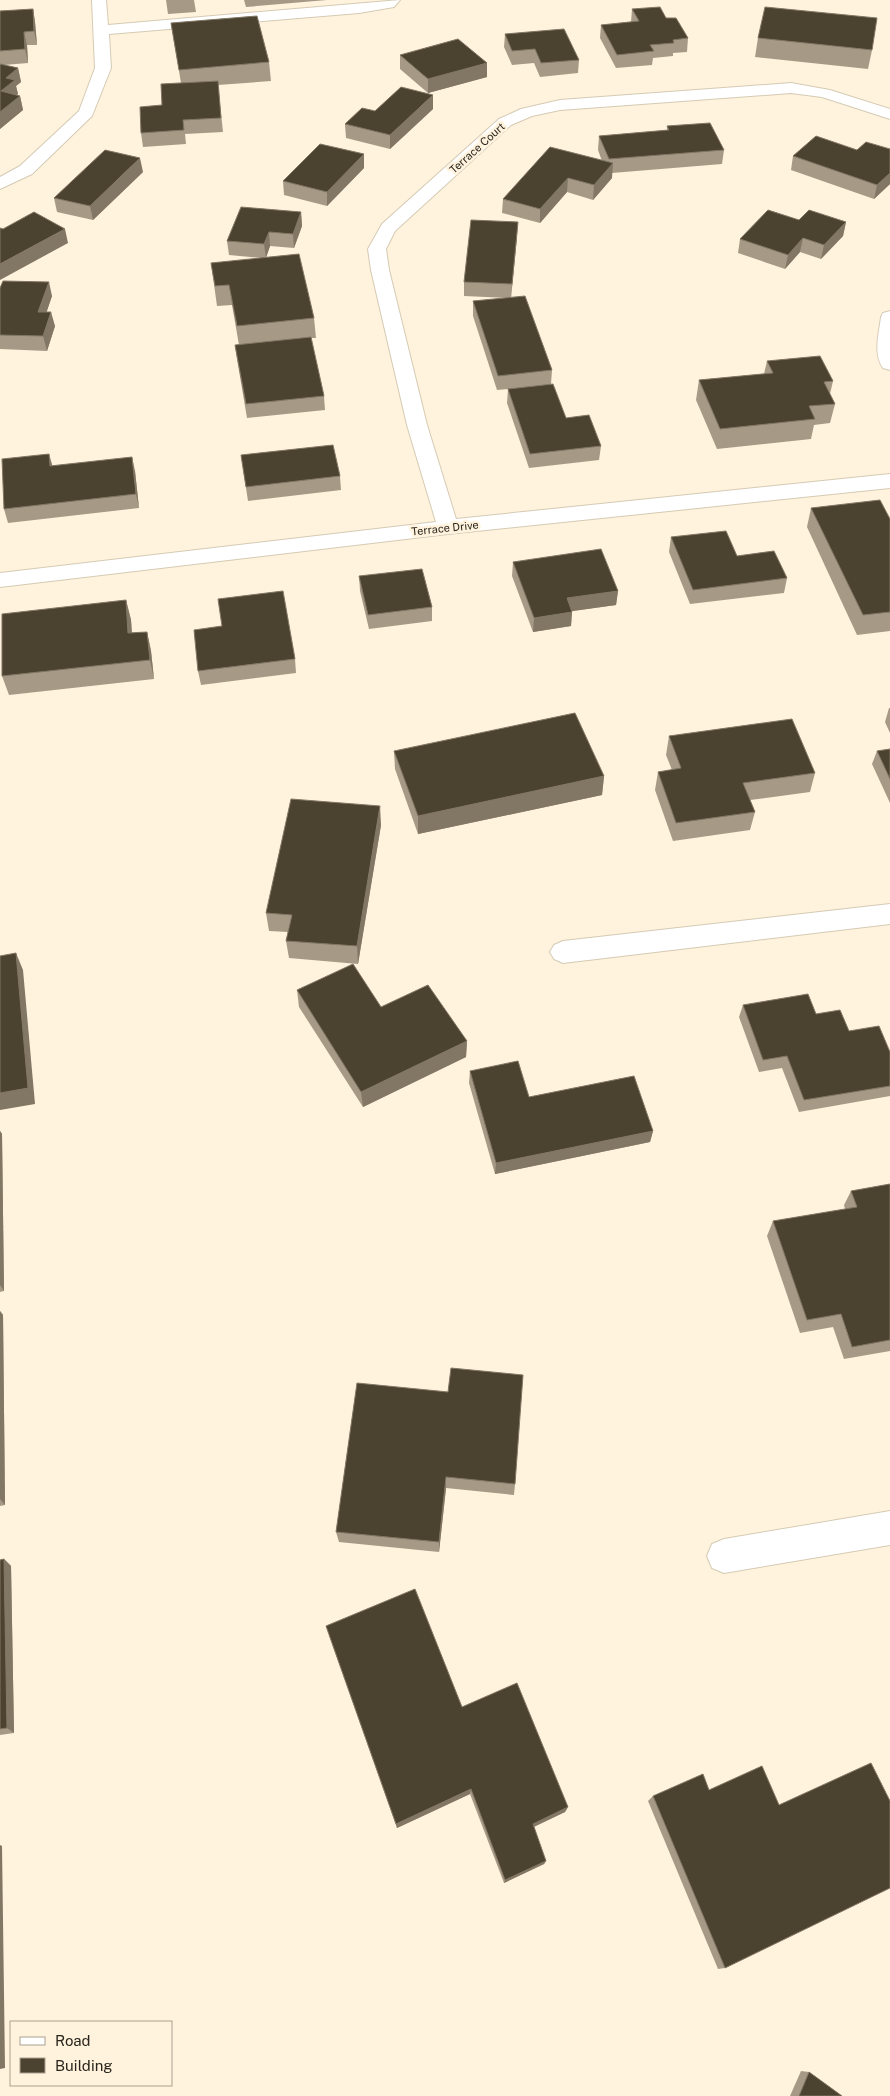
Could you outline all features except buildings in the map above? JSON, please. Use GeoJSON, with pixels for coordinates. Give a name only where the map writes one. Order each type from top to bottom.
{"type":"FeatureCollection","features":[{"type":"Feature","properties":{"kind":"street"},"geometry":{"type":"LineString","coordinates":[[0,184],[26,170],[86,113],[103,68],[99,0]]}},
{"type":"Feature","properties":{"kind":"street"},"geometry":{"type":"LineString","coordinates":[[102,30],[213,14],[359,9],[389,4],[393,0]]}},
{"type":"Feature","properties":{"kind":"street","name":"Terrace Court"},"geometry":{"type":"LineString","coordinates":[[448,527],[417,425],[380,270],[377,249],[388,228],[505,122],[528,112],[560,105],[766,88],[791,88],[824,93],[890,114]]}},
{"type":"Feature","properties":{"kind":"street"},"geometry":{"type":"LineString","coordinates":[[890,318],[887,351],[890,364]]}},
{"type":"Feature","properties":{"kind":"street","name":"Terrace Drive"},"geometry":{"type":"LineString","coordinates":[[0,580],[448,527],[890,481]]}},
{"type":"Feature","properties":{"kind":"street"},"geometry":{"type":"LineString","coordinates":[[563,952],[890,914]]}},
{"type":"Feature","properties":{"kind":"street"},"geometry":{"type":"LineString","coordinates":[[724,1556],[890,1528]]}}]}
